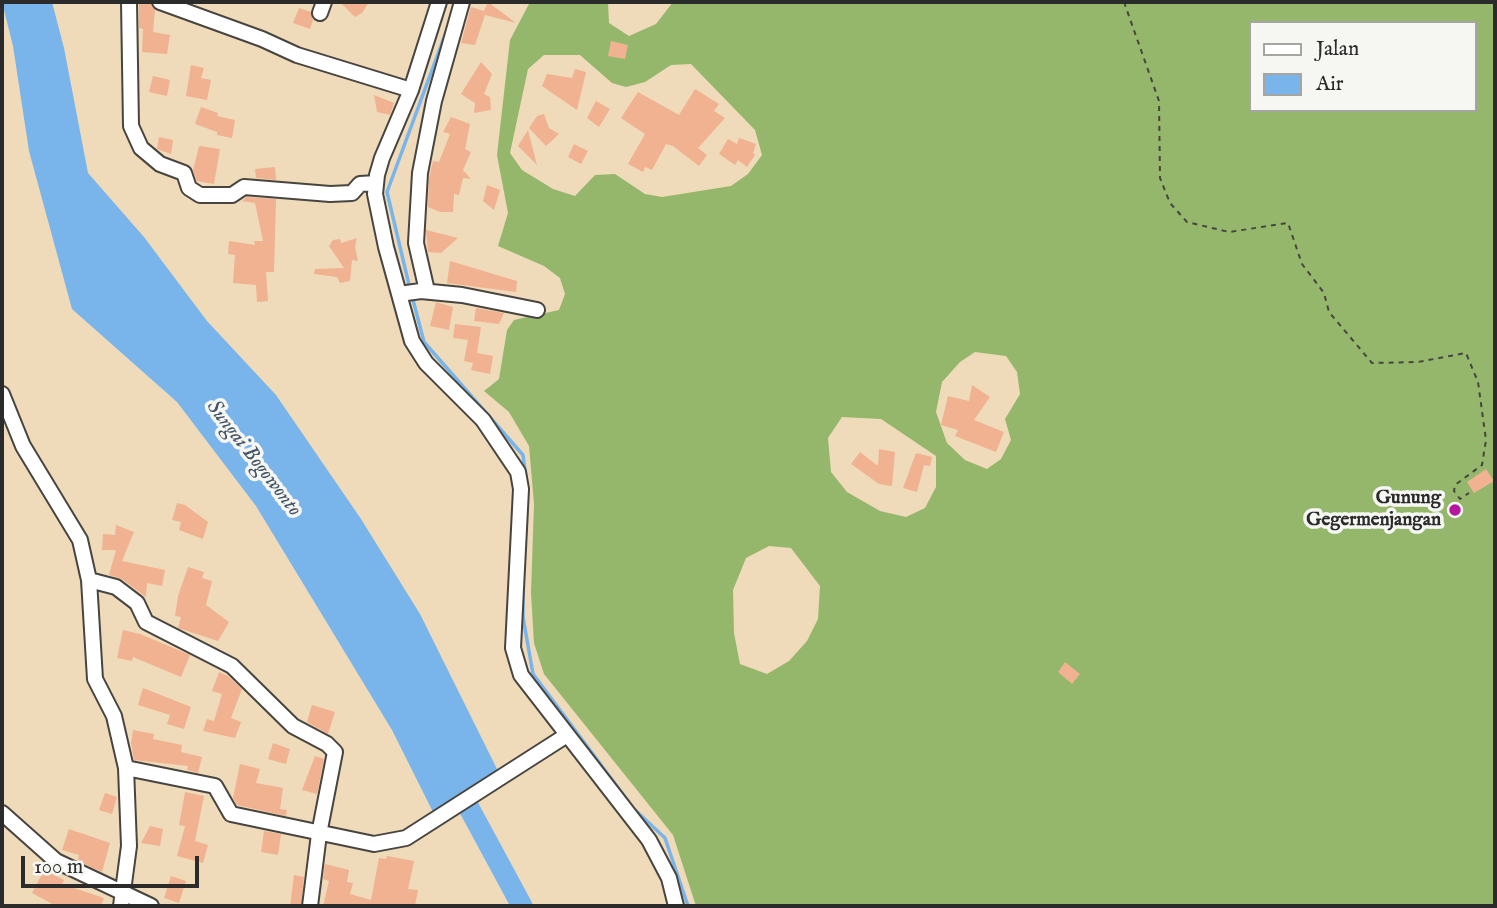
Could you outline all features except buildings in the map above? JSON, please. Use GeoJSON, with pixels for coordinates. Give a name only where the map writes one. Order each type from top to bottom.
{"type":"FeatureCollection","features":[{"type":"Feature","properties":{"kind":"street"},"geometry":{"type":"LineString","coordinates":[[129,2],[131,126],[141,148],[160,164],[184,173],[189,188],[200,195],[232,195],[244,187],[330,194],[352,193],[368,181],[376,183]]}},
{"type":"Feature","properties":{"kind":"street"},"geometry":{"type":"LineString","coordinates":[[160,2],[262,39],[296,55],[411,90]]}},
{"type":"Feature","properties":{"kind":"street"},"geometry":{"type":"LineString","coordinates":[[439,2],[411,90],[382,158],[376,183],[376,202],[412,341],[419,354],[483,420],[518,471],[520,502],[513,648],[526,685],[660,856],[676,906]]}},
{"type":"Feature","properties":{"kind":"street"},"geometry":{"type":"LineString","coordinates":[[424,291],[416,243],[419,173],[434,102],[462,2]]}},
{"type":"Feature","properties":{"kind":"street"},"geometry":{"type":"LineString","coordinates":[[401,294],[424,291],[462,295],[537,310]]}},
{"type":"Feature","properties":{"kind":"street"},"geometry":{"type":"LineString","coordinates":[[2,394],[23,446],[80,540],[89,580],[95,679],[114,716],[127,768],[130,821],[122,900]]}},
{"type":"Feature","properties":{"kind":"street"},"geometry":{"type":"LineString","coordinates":[[89,580],[116,587],[138,603],[149,624],[232,666],[293,726],[332,747],[336,757],[319,834],[310,906]]}},
{"type":"Feature","properties":{"kind":"street"},"geometry":{"type":"LineString","coordinates":[[127,768],[215,786],[219,788],[228,813],[374,844],[406,838],[567,735]]}},
{"type":"Feature","properties":{"kind":"street"},"geometry":{"type":"LineString","coordinates":[[2,813],[56,861],[122,900],[151,906]]}},
{"type":"Feature","properties":{"kind":"path"},"geometry":{"type":"LineString","coordinates":[[1124,2],[1159,101],[1160,178],[1170,203],[1187,222],[1229,232],[1288,223],[1302,264],[1325,293],[1329,312],[1372,363],[1418,362],[1466,353],[1479,382],[1486,440],[1482,465],[1455,485],[1454,491],[1460,499],[1469,493]]}},
{"type":"Feature","properties":{"kind":"green space"},"geometry":{"type":"Polygon","coordinates":[[[530,2],[608,2],[609,23],[629,36],[656,24],[673,2],[1495,2],[1495,906],[696,906],[673,835],[544,674],[534,643],[531,593],[534,504],[529,446],[509,412],[484,391],[499,379],[507,330],[514,320],[559,310],[565,294],[560,278],[544,266],[498,246],[508,213],[497,155],[510,40],[530,2]],[[544,55],[528,69],[510,153],[522,170],[553,189],[575,196],[595,175],[615,174],[645,194],[662,197],[731,186],[748,174],[762,155],[755,130],[691,64],[671,65],[645,82],[626,87],[612,83],[580,55],[544,55]],[[975,352],[960,362],[942,382],[936,412],[947,443],[965,460],[987,469],[1001,459],[1011,440],[1005,419],[1020,394],[1017,372],[1006,356],[975,352]],[[842,417],[828,438],[831,472],[847,492],[880,511],[906,517],[925,508],[936,487],[936,456],[881,419],[842,417]],[[769,546],[746,558],[733,590],[734,633],[740,664],[767,674],[789,661],[807,641],[818,619],[820,586],[791,548],[769,546]]]}},
{"type":"Feature","properties":{"kind":"water"},"geometry":{"type":"Polygon","coordinates":[[[2,2],[52,2],[64,48],[88,173],[144,237],[207,321],[276,395],[361,519],[420,614],[498,771],[433,812],[392,730],[256,506],[177,402],[72,309],[29,151],[13,46],[2,2]]]}},
{"type":"Feature","properties":{"kind":"waterway"},"geometry":{"type":"LineString","coordinates":[[410,289],[387,192],[449,24]]}},
{"type":"Feature","properties":{"kind":"waterway"},"geometry":{"type":"LineString","coordinates":[[412,296],[424,342],[523,455],[527,487]]}},
{"type":"Feature","properties":{"kind":"waterway"},"geometry":{"type":"LineString","coordinates":[[523,579],[523,617],[533,674],[628,801]]}},
{"type":"Feature","properties":{"kind":"waterway","name":"Sungai Bogowonto"},"geometry":{"type":"LineString","coordinates":[[455,782],[522,906]]}},
{"type":"Feature","properties":{"kind":"waterway"},"geometry":{"type":"LineString","coordinates":[[635,810],[665,838],[688,906]]}},
{"type":"Feature","properties":{"kind":"place","name":"Gunung Gegermenjangan"},"geometry":{"type":"Point","coordinates":[1455,510]}}]}
